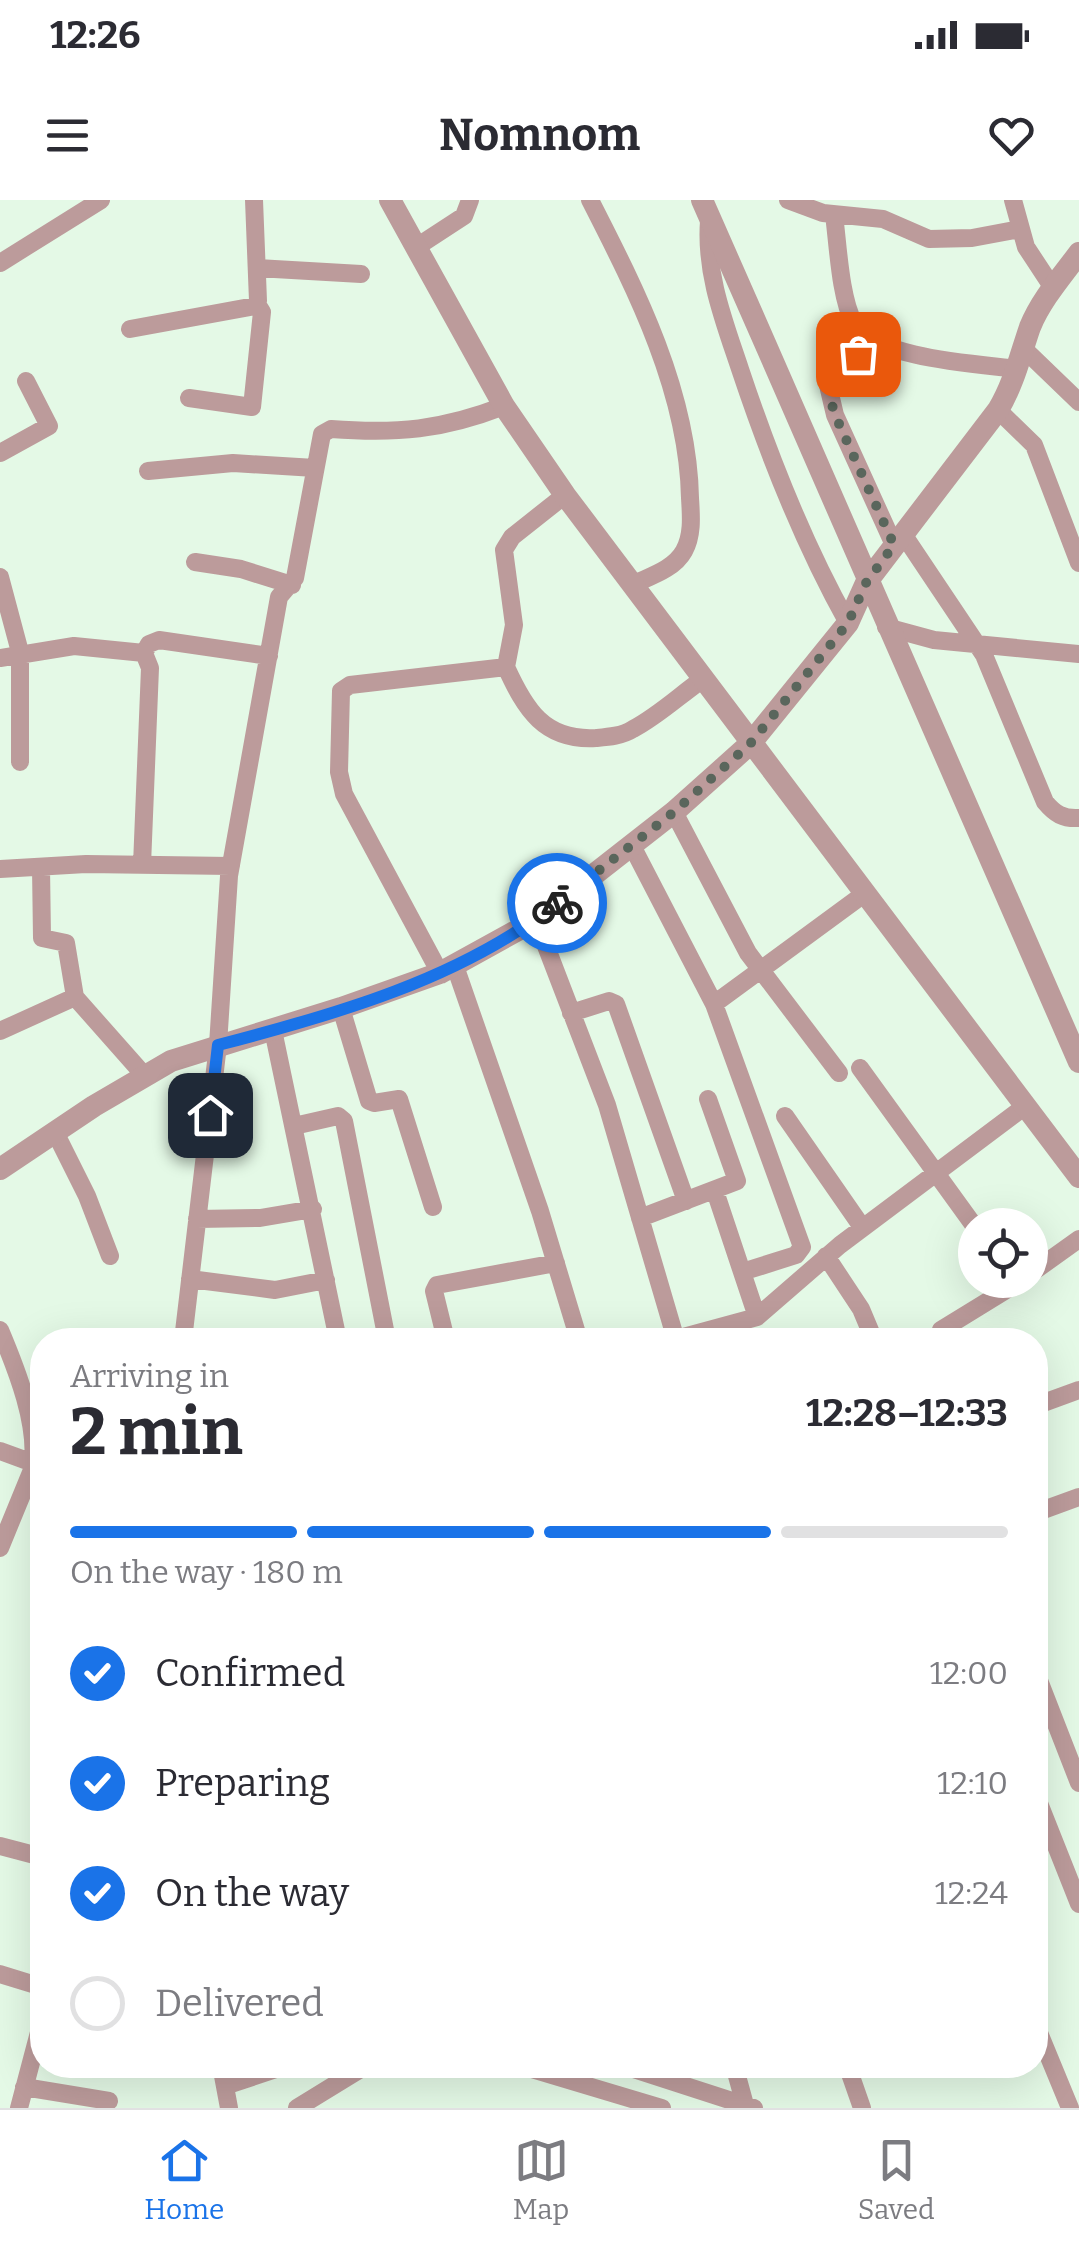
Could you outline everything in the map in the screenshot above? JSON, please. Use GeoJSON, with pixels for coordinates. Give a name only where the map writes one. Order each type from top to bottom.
{"type":"FeatureCollection","features":[{"type":"Feature","properties":{"kind":"street"},"geometry":{"type":"LineString","coordinates":[[0,264],[101,200]]}},
{"type":"Feature","properties":{"kind":"street"},"geometry":{"type":"LineString","coordinates":[[189,398],[252,407],[262,312],[257,304],[254,200]]}},
{"type":"Feature","properties":{"kind":"street"},"geometry":{"type":"LineString","coordinates":[[390,200],[504,406],[565,495],[1079,1177]]}},
{"type":"Feature","properties":{"kind":"street"},"geometry":{"type":"LineString","coordinates":[[416,248],[464,216],[470,200]]}},
{"type":"Feature","properties":{"kind":"street"},"geometry":{"type":"LineString","coordinates":[[590,200],[634,288],[669,378],[690,473],[691,525],[686,548],[664,570],[634,584]]}},
{"type":"Feature","properties":{"kind":"street"},"geometry":{"type":"LineString","coordinates":[[788,200],[804,208],[883,219],[929,239],[972,238],[1020,229]]}},
{"type":"Feature","properties":{"kind":"street"},"geometry":{"type":"LineString","coordinates":[[1013,200],[1035,264],[1053,288]]}},
{"type":"Feature","properties":{"kind":"street"},"geometry":{"type":"LineString","coordinates":[[706,209],[797,412],[866,583],[1079,1062]]}},
{"type":"Feature","properties":{"kind":"street"},"geometry":{"type":"LineString","coordinates":[[706,209],[708,256],[752,406],[821,576],[848,623]]}},
{"type":"Feature","properties":{"kind":"street"},"geometry":{"type":"LineString","coordinates":[[834,214],[852,319],[860,332],[924,356],[1021,359],[1079,402]]}},
{"type":"Feature","properties":{"kind":"street"},"geometry":{"type":"LineString","coordinates":[[0,1169],[144,1075],[218,1045],[341,1008],[448,969],[536,920],[674,812],[750,744],[848,623],[866,583],[998,410],[1021,359],[1030,327],[1053,288],[1078,258]]}},
{"type":"Feature","properties":{"kind":"street"},"geometry":{"type":"LineString","coordinates":[[257,268],[361,274]]}},
{"type":"Feature","properties":{"kind":"street"},"geometry":{"type":"LineString","coordinates":[[130,330],[257,304]]}},
{"type":"Feature","properties":{"kind":"street"},"geometry":{"type":"LineString","coordinates":[[881,343],[836,366],[827,381],[835,415],[899,539],[989,666],[1045,802],[1066,819],[1079,818]]}},
{"type":"Feature","properties":{"kind":"street"},"geometry":{"type":"LineString","coordinates":[[0,453],[48,426],[26,381]]}},
{"type":"Feature","properties":{"kind":"street"},"geometry":{"type":"LineString","coordinates":[[184,1328],[218,1045],[231,866],[280,596],[292,586],[322,434],[328,430],[412,430],[460,423],[504,406]]}},
{"type":"Feature","properties":{"kind":"street"},"geometry":{"type":"LineString","coordinates":[[998,410],[1034,446],[1079,563]]}},
{"type":"Feature","properties":{"kind":"street"},"geometry":{"type":"LineString","coordinates":[[148,471],[233,462],[315,468]]}},
{"type":"Feature","properties":{"kind":"street"},"geometry":{"type":"LineString","coordinates":[[565,495],[506,544],[504,558],[514,601],[506,667],[532,713],[550,730],[565,737],[614,736],[632,730],[703,678]]}},
{"type":"Feature","properties":{"kind":"street"},"geometry":{"type":"LineString","coordinates":[[195,562],[241,569],[292,586]]}},
{"type":"Feature","properties":{"kind":"street"},"geometry":{"type":"LineString","coordinates":[[0,577],[20,652],[20,762]]}},
{"type":"Feature","properties":{"kind":"street"},"geometry":{"type":"LineString","coordinates":[[886,627],[934,640],[1079,654]]}},
{"type":"Feature","properties":{"kind":"street"},"geometry":{"type":"LineString","coordinates":[[144,653],[159,640],[269,656]]}},
{"type":"Feature","properties":{"kind":"street"},"geometry":{"type":"LineString","coordinates":[[0,658],[74,646],[144,653]]}},
{"type":"Feature","properties":{"kind":"street"},"geometry":{"type":"LineString","coordinates":[[142,865],[150,668],[144,653]]}},
{"type":"Feature","properties":{"kind":"street"},"geometry":{"type":"LineString","coordinates":[[506,667],[350,685],[341,691],[340,697],[339,772],[344,794],[448,969],[556,1263],[575,1328]]}},
{"type":"Feature","properties":{"kind":"street"},"geometry":{"type":"LineString","coordinates":[[674,812],[758,970],[839,1073]]}},
{"type":"Feature","properties":{"kind":"street"},"geometry":{"type":"LineString","coordinates":[[632,844],[714,1004],[802,1247],[796,1254],[742,1272]]}},
{"type":"Feature","properties":{"kind":"street"},"geometry":{"type":"LineString","coordinates":[[0,869],[231,866]]}},
{"type":"Feature","properties":{"kind":"street"},"geometry":{"type":"LineString","coordinates":[[41,867],[42,938],[66,942],[75,997],[144,1075]]}},
{"type":"Feature","properties":{"kind":"street"},"geometry":{"type":"LineString","coordinates":[[714,1004],[864,894]]}},
{"type":"Feature","properties":{"kind":"street"},"geometry":{"type":"LineString","coordinates":[[536,920],[607,1105],[673,1328]]}},
{"type":"Feature","properties":{"kind":"street"},"geometry":{"type":"LineString","coordinates":[[0,1030],[75,997]]}},
{"type":"Feature","properties":{"kind":"street"},"geometry":{"type":"LineString","coordinates":[[572,1013],[609,1001],[616,1004],[686,1201]]}},
{"type":"Feature","properties":{"kind":"street"},"geometry":{"type":"LineString","coordinates":[[341,1008],[369,1101],[374,1104],[399,1099],[433,1207]]}},
{"type":"Feature","properties":{"kind":"street"},"geometry":{"type":"LineString","coordinates":[[273,1030],[336,1328]]}},
{"type":"Feature","properties":{"kind":"street"},"geometry":{"type":"LineString","coordinates":[[860,1068],[961,1208]]}},
{"type":"Feature","properties":{"kind":"street"},"geometry":{"type":"LineString","coordinates":[[640,1218],[735,1184],[738,1179],[708,1100]]}},
{"type":"Feature","properties":{"kind":"street"},"geometry":{"type":"LineString","coordinates":[[716,1328],[756,1317],[862,1227],[1024,1107]]}},
{"type":"Feature","properties":{"kind":"street"},"geometry":{"type":"LineString","coordinates":[[294,1126],[338,1116],[344,1120],[385,1328]]}},
{"type":"Feature","properties":{"kind":"street"},"geometry":{"type":"LineString","coordinates":[[786,1116],[862,1227]]}},
{"type":"Feature","properties":{"kind":"street"},"geometry":{"type":"LineString","coordinates":[[55,1132],[87,1196],[110,1256]]}},
{"type":"Feature","properties":{"kind":"street"},"geometry":{"type":"LineString","coordinates":[[716,1191],[756,1317]]}},
{"type":"Feature","properties":{"kind":"street"},"geometry":{"type":"LineString","coordinates":[[197,1220],[260,1218],[313,1209]]}},
{"type":"Feature","properties":{"kind":"street"},"geometry":{"type":"LineString","coordinates":[[1048,1260],[1079,1239]]}},
{"type":"Feature","properties":{"kind":"street"},"geometry":{"type":"LineString","coordinates":[[826,1256],[869,1328]]}},
{"type":"Feature","properties":{"kind":"street"},"geometry":{"type":"LineString","coordinates":[[443,1328],[436,1286],[556,1263]]}},
{"type":"Feature","properties":{"kind":"street"},"geometry":{"type":"LineString","coordinates":[[190,1279],[274,1290],[326,1280]]}},
{"type":"Feature","properties":{"kind":"street"},"geometry":{"type":"LineString","coordinates":[[944,1328],[991,1298]]}},
{"type":"Feature","properties":{"kind":"street"},"geometry":{"type":"LineString","coordinates":[[0,1330],[22,1391],[30,1443]]}},
{"type":"Feature","properties":{"kind":"street"},"geometry":{"type":"LineString","coordinates":[[1048,1401],[1079,1390]]}},
{"type":"Feature","properties":{"kind":"street"},"geometry":{"type":"LineString","coordinates":[[0,1451],[30,1461]]}},
{"type":"Feature","properties":{"kind":"street"},"geometry":{"type":"LineString","coordinates":[[0,1548],[30,1470]]}},
{"type":"Feature","properties":{"kind":"street"},"geometry":{"type":"LineString","coordinates":[[1048,1508],[1079,1497]]}},
{"type":"Feature","properties":{"kind":"street"},"geometry":{"type":"LineString","coordinates":[[1048,1704],[1079,1784]]}},
{"type":"Feature","properties":{"kind":"street"},"geometry":{"type":"LineString","coordinates":[[1048,1826],[1079,1904]]}},
{"type":"Feature","properties":{"kind":"street"},"geometry":{"type":"LineString","coordinates":[[0,1846],[30,1854]]}},
{"type":"Feature","properties":{"kind":"street"},"geometry":{"type":"LineString","coordinates":[[0,1974],[30,1983]]}},
{"type":"Feature","properties":{"kind":"street"},"geometry":{"type":"LineString","coordinates":[[1048,2055],[1070,2108]]}},
{"type":"Feature","properties":{"kind":"street"},"geometry":{"type":"LineString","coordinates":[[19,2108],[30,2065]]}},
{"type":"Feature","properties":{"kind":"street"},"geometry":{"type":"LineString","coordinates":[[223,2078],[229,2108]]}},
{"type":"Feature","properties":{"kind":"street"},"geometry":{"type":"LineString","coordinates":[[225,2086],[249,2078]]}},
{"type":"Feature","properties":{"kind":"street"},"geometry":{"type":"LineString","coordinates":[[297,2108],[346,2078]]}},
{"type":"Feature","properties":{"kind":"street"},"geometry":{"type":"LineString","coordinates":[[555,2078],[622,2102],[662,2108]]}},
{"type":"Feature","properties":{"kind":"street"},"geometry":{"type":"LineString","coordinates":[[677,2078],[750,2107]]}},
{"type":"Feature","properties":{"kind":"street"},"geometry":{"type":"LineString","coordinates":[[739,2078],[750,2107]]}},
{"type":"Feature","properties":{"kind":"street"},"geometry":{"type":"LineString","coordinates":[[852,2078],[862,2108]]}},
{"type":"Feature","properties":{"kind":"street"},"geometry":{"type":"LineString","coordinates":[[24,2087],[109,2101]]}},
{"type":"Feature","properties":{"kind":"way so far"},"geometry":{"type":"LineString","coordinates":[[557,903],[674,812],[750,744],[848,623],[866,583],[894,545],[829,395],[827,381],[836,366],[858,354]]}},
{"type":"Feature","properties":{"kind":"route"},"geometry":{"type":"LineString","coordinates":[[210,1115],[218,1045],[440,973],[536,920],[557,903]]}}]}
